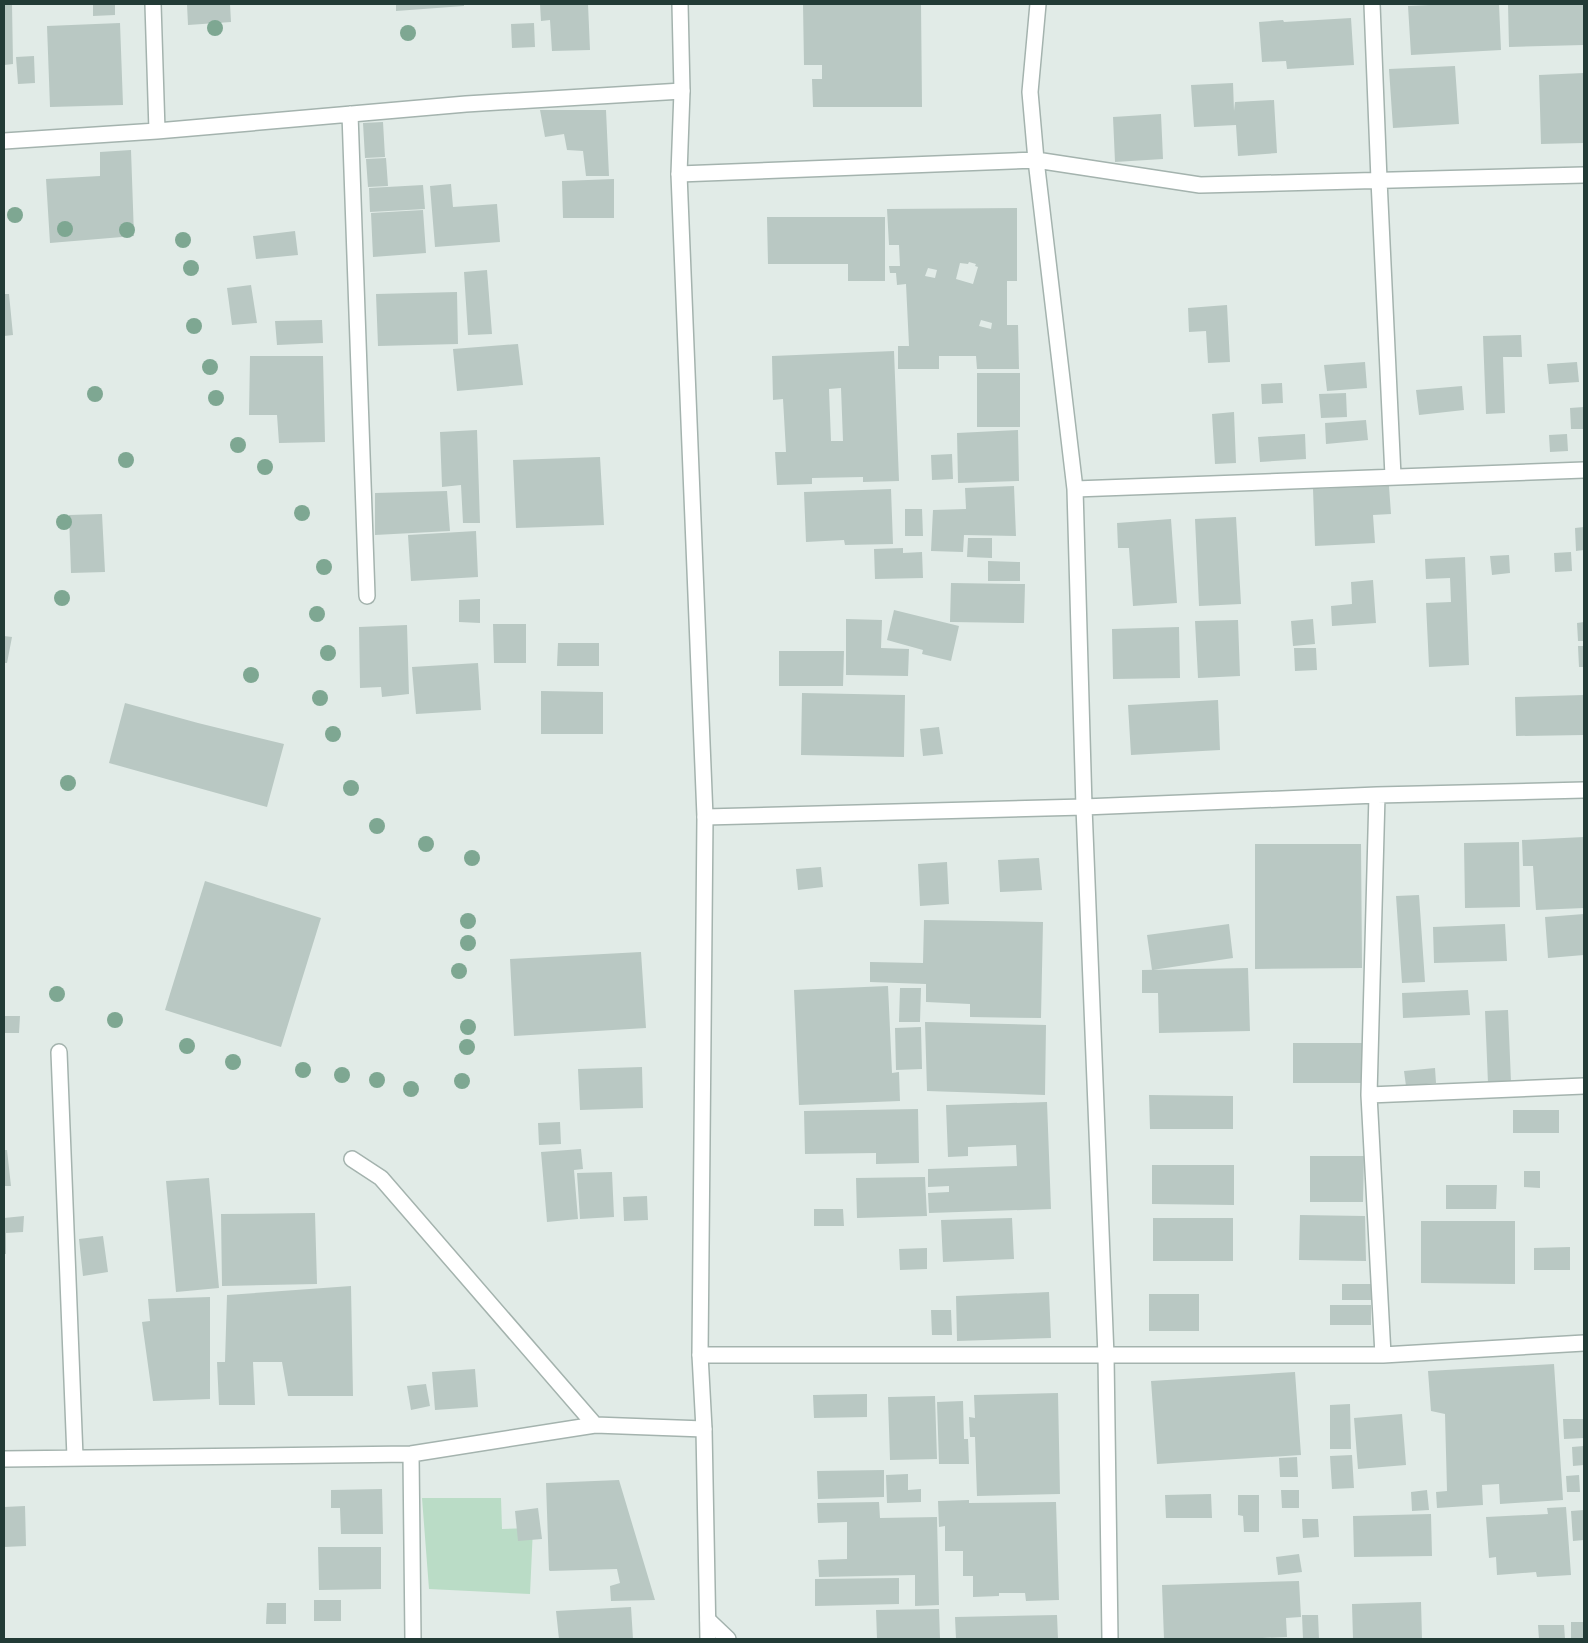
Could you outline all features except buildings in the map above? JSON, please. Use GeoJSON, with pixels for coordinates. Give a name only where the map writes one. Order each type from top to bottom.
{"type":"FeatureCollection","features":[{"type":"Feature","properties":{"kind":"street"},"geometry":{"type":"LineString","coordinates":[[153,4],[157,131]]}},
{"type":"Feature","properties":{"kind":"street"},"geometry":{"type":"LineString","coordinates":[[680,4],[682,92],[679,174],[705,817],[700,1355],[704,1429],[708,1639]]}},
{"type":"Feature","properties":{"kind":"street"},"geometry":{"type":"LineString","coordinates":[[1038,4],[1030,92],[1036,160],[1075,489],[1084,807],[1106,1356],[1110,1639]]}},
{"type":"Feature","properties":{"kind":"street"},"geometry":{"type":"LineString","coordinates":[[1372,4],[1378,180],[1393,476]]}},
{"type":"Feature","properties":{"kind":"street"},"geometry":{"type":"LineString","coordinates":[[4,141],[157,131],[466,104],[682,92]]}},
{"type":"Feature","properties":{"kind":"street"},"geometry":{"type":"LineString","coordinates":[[350,114],[367,596]]}},
{"type":"Feature","properties":{"kind":"street"},"geometry":{"type":"LineString","coordinates":[[679,174],[1036,160],[1200,185],[1584,175]]}},
{"type":"Feature","properties":{"kind":"street"},"geometry":{"type":"LineString","coordinates":[[1075,489],[1584,470]]}},
{"type":"Feature","properties":{"kind":"street"},"geometry":{"type":"LineString","coordinates":[[705,817],[1084,807],[1377,795],[1584,790]]}},
{"type":"Feature","properties":{"kind":"street"},"geometry":{"type":"LineString","coordinates":[[1377,795],[1369,1094],[1383,1355]]}},
{"type":"Feature","properties":{"kind":"street"},"geometry":{"type":"LineString","coordinates":[[59,1052],[75,1457]]}},
{"type":"Feature","properties":{"kind":"street"},"geometry":{"type":"LineString","coordinates":[[1369,1094],[1584,1086]]}},
{"type":"Feature","properties":{"kind":"street"},"geometry":{"type":"LineString","coordinates":[[352,1158],[381,1178],[595,1426]]}},
{"type":"Feature","properties":{"kind":"street"},"geometry":{"type":"LineString","coordinates":[[700,1355],[1383,1355],[1584,1343]]}},
{"type":"Feature","properties":{"kind":"street"},"geometry":{"type":"LineString","coordinates":[[4,1459],[411,1454],[595,1426],[704,1429]]}},
{"type":"Feature","properties":{"kind":"street"},"geometry":{"type":"LineString","coordinates":[[411,1454],[413,1639]]}},
{"type":"Feature","properties":{"kind":"street"},"geometry":{"type":"LineString","coordinates":[[708,1620],[728,1639]]}},
{"type":"Feature","properties":{"kind":"green space"},"geometry":{"type":"Polygon","coordinates":[[[422,1498],[501,1498],[502,1529],[533,1528],[530,1594],[429,1589],[422,1498]]]}}]}
